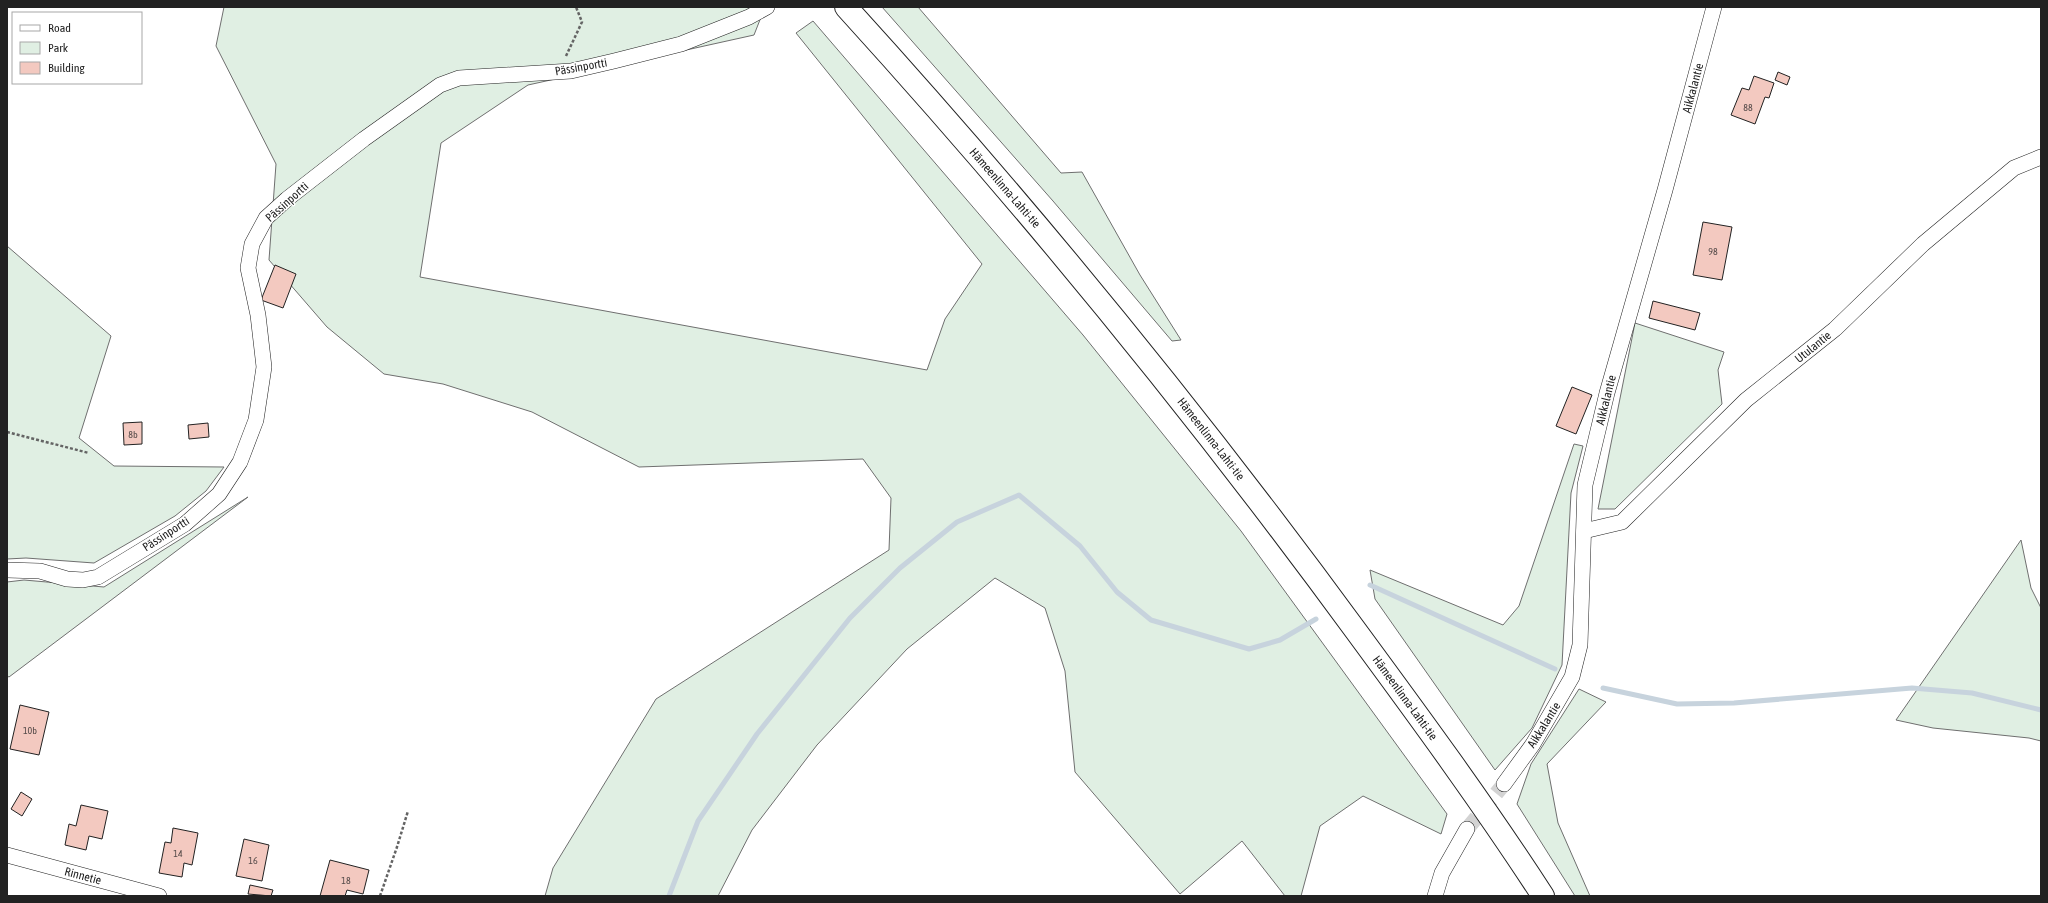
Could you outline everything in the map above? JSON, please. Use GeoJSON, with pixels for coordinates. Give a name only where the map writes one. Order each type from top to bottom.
{"type":"FeatureCollection","features":[{"type":"Feature","properties":{"kind":"highway","name":"Hämeenlinna-Lahti-tie"},"geometry":{"type":"LineString","coordinates":[[846,7],[919,88],[1029,215],[1130,337],[1234,468],[1430,731],[1543,896]]}},
{"type":"Feature","properties":{"kind":"street","name":"Pässinportti"},"geometry":{"type":"LineString","coordinates":[[7,570],[40,571],[67,579],[82,580],[98,577],[185,524],[219,494],[240,462],[256,420],[264,367],[258,315],[248,268],[252,244],[266,218],[287,199],[364,139],[440,85],[459,78],[560,72],[614,61],[681,44],[749,17],[767,7]]}},
{"type":"Feature","properties":{"kind":"street","name":"Aikkalantie"},"geometry":{"type":"LineString","coordinates":[[1504,784],[1533,744],[1572,677],[1580,645],[1585,485],[1607,393],[1665,190],[1714,7]]}},
{"type":"Feature","properties":{"kind":"street","name":"Utulantie"},"geometry":{"type":"LineString","coordinates":[[1584,531],[1622,522],[1746,400],[1835,329],[1923,244],[2014,168],[2041,157]]}},
{"type":"Feature","properties":{"kind":"street"},"geometry":{"type":"LineString","coordinates":[[1435,896],[1442,873],[1467,829]]}},
{"type":"Feature","properties":{"kind":"street","name":"Rinnetie"},"geometry":{"type":"LineString","coordinates":[[7,855],[159,896]]}},
{"type":"Feature","properties":{"kind":"path"},"geometry":{"type":"LineString","coordinates":[[560,72],[582,22],[576,7]]}},
{"type":"Feature","properties":{"kind":"path"},"geometry":{"type":"LineString","coordinates":[[7,432],[89,453]]}},
{"type":"Feature","properties":{"kind":"path"},"geometry":{"type":"LineString","coordinates":[[380,896],[408,811]]}},
{"type":"Feature","properties":{"kind":"green space"},"geometry":{"type":"Polygon","coordinates":[[[224,7],[765,7],[754,35],[528,85],[441,143],[420,277],[927,370],[945,319],[982,264],[796,33],[813,21],[1083,335],[1241,531],[1447,814],[1441,834],[1363,796],[1320,826],[1301,896],[1285,896],[1242,841],[1180,894],[1075,772],[1065,671],[1045,608],[995,578],[907,649],[817,745],[752,830],[718,896],[545,896],[553,868],[656,699],[889,550],[891,498],[863,459],[639,467],[532,412],[443,384],[384,374],[327,327],[269,260],[276,164],[216,46],[224,7]]]}},
{"type":"Feature","properties":{"kind":"green space"},"geometry":{"type":"Polygon","coordinates":[[[882,7],[918,7],[1061,173],[1082,172],[1140,275],[1181,340],[1172,341],[1053,201],[882,7]]]}},
{"type":"Feature","properties":{"kind":"green space"},"geometry":{"type":"Polygon","coordinates":[[[7,246],[111,336],[79,438],[114,466],[224,467],[206,491],[175,516],[94,563],[26,558],[7,559],[7,246]]]}},
{"type":"Feature","properties":{"kind":"green space"},"geometry":{"type":"Polygon","coordinates":[[[1635,323],[1724,352],[1718,370],[1722,404],[1615,509],[1598,509],[1635,323]]]}},
{"type":"Feature","properties":{"kind":"green space"},"geometry":{"type":"Polygon","coordinates":[[[1574,444],[1583,446],[1571,493],[1562,665],[1532,728],[1495,770],[1375,599],[1370,570],[1503,625],[1519,606],[1574,444]]]}},
{"type":"Feature","properties":{"kind":"green space"},"geometry":{"type":"Polygon","coordinates":[[[248,497],[9,677],[7,676],[7,582],[24,580],[104,587],[248,497]]]}},
{"type":"Feature","properties":{"kind":"green space"},"geometry":{"type":"Polygon","coordinates":[[[2021,540],[2031,588],[2041,608],[2041,741],[2029,738],[1933,728],[1896,720],[2021,540]]]}},
{"type":"Feature","properties":{"kind":"green space"},"geometry":{"type":"Polygon","coordinates":[[[1579,689],[1606,702],[1547,764],[1558,823],[1590,896],[1575,896],[1517,804],[1531,764],[1579,689]]]}},
{"type":"Feature","properties":{"kind":"building"},"geometry":{"type":"Polygon","coordinates":[[[1778,72],[1790,77],[1787,85],[1775,80],[1778,72]]]}},
{"type":"Feature","properties":{"kind":"building"},"geometry":{"type":"Polygon","coordinates":[[[1754,76],[1774,83],[1769,98],[1765,97],[1755,124],[1731,115],[1742,88],[1749,90],[1754,76]]]}},
{"type":"Feature","properties":{"kind":"building"},"geometry":{"type":"Polygon","coordinates":[[[1703,222],[1732,227],[1722,280],[1693,275],[1703,222]]]}},
{"type":"Feature","properties":{"kind":"building"},"geometry":{"type":"Polygon","coordinates":[[[275,265],[296,274],[283,308],[261,300],[275,265]]]}},
{"type":"Feature","properties":{"kind":"building"},"geometry":{"type":"Polygon","coordinates":[[[1653,301],[1700,313],[1695,330],[1649,318],[1653,301]]]}},
{"type":"Feature","properties":{"kind":"building"},"geometry":{"type":"Polygon","coordinates":[[[1572,387],[1592,395],[1576,434],[1556,426],[1572,387]]]}},
{"type":"Feature","properties":{"kind":"building"},"geometry":{"type":"Polygon","coordinates":[[[142,422],[142,444],[124,445],[123,423],[142,422]]]}},
{"type":"Feature","properties":{"kind":"building"},"geometry":{"type":"Polygon","coordinates":[[[208,423],[209,437],[189,439],[188,425],[208,423]]]}},
{"type":"Feature","properties":{"kind":"building"},"geometry":{"type":"Polygon","coordinates":[[[20,705],[49,712],[39,755],[10,749],[20,705]]]}},
{"type":"Feature","properties":{"kind":"building"},"geometry":{"type":"Polygon","coordinates":[[[21,792],[32,799],[22,816],[11,809],[21,792]]]}},
{"type":"Feature","properties":{"kind":"building"},"geometry":{"type":"Polygon","coordinates":[[[81,805],[108,811],[102,839],[89,836],[86,850],[65,845],[69,824],[76,826],[81,805]]]}},
{"type":"Feature","properties":{"kind":"building"},"geometry":{"type":"Polygon","coordinates":[[[173,828],[198,833],[192,865],[184,863],[182,877],[159,873],[165,842],[171,843],[173,828]]]}},
{"type":"Feature","properties":{"kind":"building"},"geometry":{"type":"Polygon","coordinates":[[[244,839],[269,845],[262,881],[236,876],[244,839]]]}},
{"type":"Feature","properties":{"kind":"building"},"geometry":{"type":"Polygon","coordinates":[[[330,860],[369,870],[363,894],[347,890],[345,896],[320,896],[330,860]]]}},
{"type":"Feature","properties":{"kind":"building"},"geometry":{"type":"Polygon","coordinates":[[[250,885],[273,890],[271,896],[248,894],[250,885]]]}},
{"type":"Feature","properties":{"kind":"waterway"},"geometry":{"type":"LineString","coordinates":[[669,896],[698,821],[757,734],[850,618],[900,568],[957,522],[1019,495],[1080,546],[1117,592],[1151,620],[1249,649],[1280,640],[1316,619]]}},
{"type":"Feature","properties":{"kind":"waterway"},"geometry":{"type":"LineString","coordinates":[[1370,585],[1555,669]]}},
{"type":"Feature","properties":{"kind":"waterway"},"geometry":{"type":"LineString","coordinates":[[1603,688],[1677,704],[1734,703],[1912,688],[1972,693],[2041,710]]}},
{"type":"Feature","properties":{"kind":"tunnel"},"geometry":{"type":"LineString","coordinates":[[1467,829],[1504,784]]}}]}
